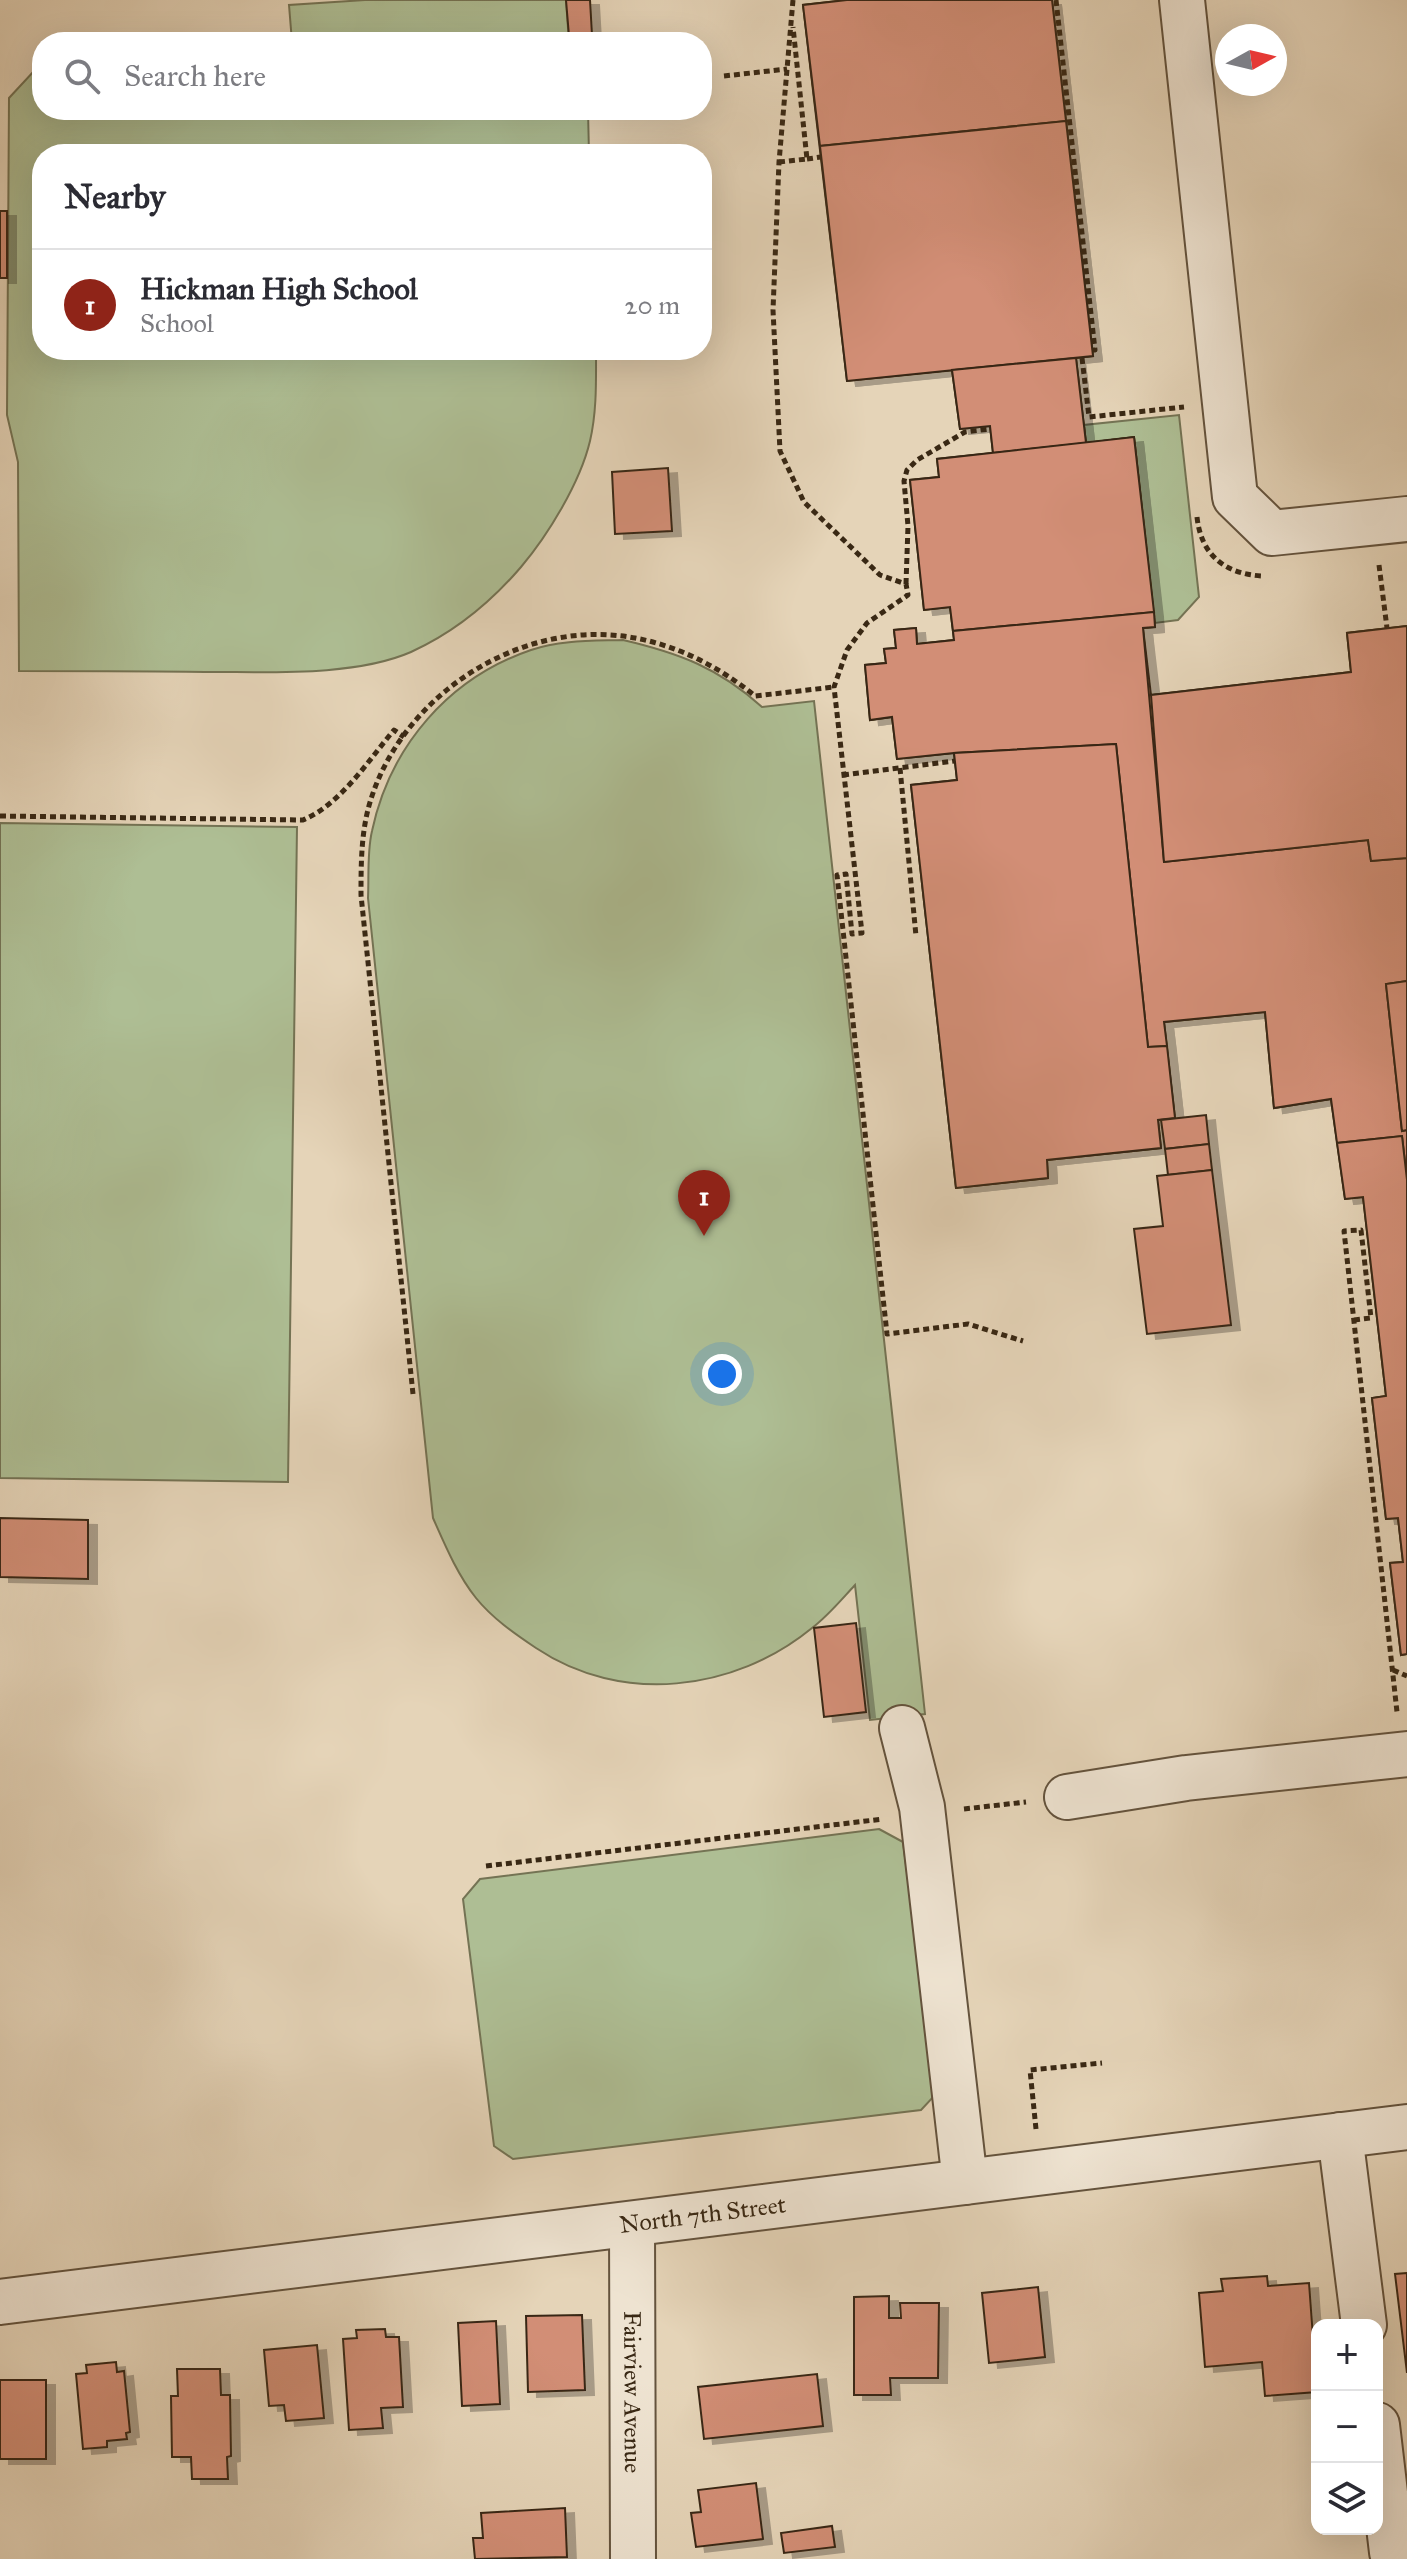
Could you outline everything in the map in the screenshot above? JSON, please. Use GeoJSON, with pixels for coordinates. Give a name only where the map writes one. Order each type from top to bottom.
{"type":"FeatureCollection","features":[{"type":"Feature","properties":{"kind":"street"},"geometry":{"type":"LineString","coordinates":[[1182,0],[1235,497],[1272,533],[1407,519]]}},
{"type":"Feature","properties":{"kind":"street"},"geometry":{"type":"LineString","coordinates":[[902,1728],[923,1814],[965,2182]]}},
{"type":"Feature","properties":{"kind":"street"},"geometry":{"type":"LineString","coordinates":[[1067,1797],[1186,1778],[1351,1761],[1402,1740]]}},
{"type":"Feature","properties":{"kind":"street","name":"North 7th Street"},"geometry":{"type":"LineString","coordinates":[[0,2302],[1407,2127]]}},
{"type":"Feature","properties":{"kind":"street"},"geometry":{"type":"LineString","coordinates":[[1340,2135],[1363,2319]]}},
{"type":"Feature","properties":{"kind":"street","name":"Fairview Avenue"},"geometry":{"type":"LineString","coordinates":[[632,2224],[633,2559]]}},
{"type":"Feature","properties":{"kind":"street"},"geometry":{"type":"LineString","coordinates":[[1381,2463],[1392,2552],[1407,2550]]}},
{"type":"Feature","properties":{"kind":"path"},"geometry":{"type":"LineString","coordinates":[[793,0],[779,162],[773,310],[780,451],[804,502],[880,575],[906,584]]}},
{"type":"Feature","properties":{"kind":"path"},"geometry":{"type":"LineString","coordinates":[[1056,0],[1095,350],[1092,350]]}},
{"type":"Feature","properties":{"kind":"path"},"geometry":{"type":"LineString","coordinates":[[791,14],[807,159]]}},
{"type":"Feature","properties":{"kind":"path"},"geometry":{"type":"LineString","coordinates":[[724,76],[787,69]]}},
{"type":"Feature","properties":{"kind":"path"},"geometry":{"type":"LineString","coordinates":[[779,162],[821,157]]}},
{"type":"Feature","properties":{"kind":"path"},"geometry":{"type":"LineString","coordinates":[[990,429],[965,432],[917,460],[907,470],[904,481],[908,526],[908,595],[867,623],[847,650],[834,687],[862,933],[852,934],[846,874],[837,875],[887,1334],[968,1324],[1023,1341]]}},
{"type":"Feature","properties":{"kind":"path"},"geometry":{"type":"LineString","coordinates":[[1379,565],[1387,628]]}},
{"type":"Feature","properties":{"kind":"path"},"geometry":{"type":"LineString","coordinates":[[413,1394],[361,895],[363,835],[372,798],[379,779],[404,737],[439,696],[481,666],[540,643],[579,636],[634,638],[655,643],[703,661],[733,678],[755,696],[834,687]]}},
{"type":"Feature","properties":{"kind":"path"},"geometry":{"type":"LineString","coordinates":[[0,816],[303,820],[332,802],[394,730],[404,737]]}},
{"type":"Feature","properties":{"kind":"path"},"geometry":{"type":"LineString","coordinates":[[843,775],[955,761]]}},
{"type":"Feature","properties":{"kind":"path"},"geometry":{"type":"LineString","coordinates":[[900,768],[916,936]]}},
{"type":"Feature","properties":{"kind":"path"},"geometry":{"type":"LineString","coordinates":[[1354,1320],[1371,1318],[1361,1230],[1344,1231],[1392,1669],[1402,1740]]}},
{"type":"Feature","properties":{"kind":"path"},"geometry":{"type":"LineString","coordinates":[[1392,1669],[1407,1676]]}},
{"type":"Feature","properties":{"kind":"path"},"geometry":{"type":"LineString","coordinates":[[486,1866],[1067,1797]]}},
{"type":"Feature","properties":{"kind":"path"},"geometry":{"type":"LineString","coordinates":[[1036,2129],[1030,2070],[1102,2063]]}},
{"type":"Feature","properties":{"kind":"green space"},"geometry":{"type":"Polygon","coordinates":[[[365,0],[566,0],[568,32],[291,32],[289,5],[365,0]]]}},
{"type":"Feature","properties":{"kind":"green space"},"geometry":{"type":"Polygon","coordinates":[[[32,73],[32,120],[588,120],[589,144],[32,144],[32,360],[596,360],[592,430],[579,474],[542,540],[497,592],[442,636],[411,652],[365,665],[314,671],[262,672],[19,671],[18,462],[7,415],[9,98],[32,73]]]}},
{"type":"Feature","properties":{"kind":"green space"},"geometry":{"type":"Polygon","coordinates":[[[1179,415],[1199,597],[1178,620],[1155,623],[1134,437],[1086,443],[1084,425],[1179,415]]]}},
{"type":"Feature","properties":{"kind":"green space"},"geometry":{"type":"Polygon","coordinates":[[[623,640],[662,650],[714,672],[762,707],[814,701],[925,1714],[870,1720],[855,1585],[812,1628],[781,1650],[748,1666],[713,1677],[677,1683],[640,1684],[604,1678],[569,1666],[512,1631],[476,1598],[452,1559],[433,1518],[368,898],[372,831],[393,771],[409,744],[449,697],[501,662],[531,650],[553,644],[623,640]]]}},
{"type":"Feature","properties":{"kind":"green space"},"geometry":{"type":"Polygon","coordinates":[[[0,823],[297,827],[288,1482],[0,1478],[0,823]]]}},
{"type":"Feature","properties":{"kind":"green space"},"geometry":{"type":"Polygon","coordinates":[[[879,1829],[903,1842],[936,2094],[921,2110],[513,2159],[494,2146],[463,1899],[480,1879],[879,1829]]]}},
{"type":"Feature","properties":{"kind":"building"},"geometry":{"type":"Polygon","coordinates":[[[566,0],[590,0],[592,32],[569,32],[566,0]]]}},
{"type":"Feature","properties":{"kind":"building"},"geometry":{"type":"Polygon","coordinates":[[[847,0],[1052,0],[1093,356],[1076,358],[1086,443],[1134,437],[1155,627],[1143,628],[1151,695],[1351,672],[1347,633],[1407,626],[1407,1654],[1401,1655],[1390,1563],[1403,1562],[1398,1518],[1386,1519],[1372,1398],[1386,1396],[1363,1197],[1345,1199],[1331,1099],[1274,1108],[1265,1012],[1164,1022],[1175,1118],[1158,1120],[1161,1148],[1047,1160],[1048,1178],[956,1188],[911,785],[957,780],[954,753],[897,759],[892,717],[870,720],[865,665],[886,663],[884,649],[896,648],[894,630],[916,628],[917,644],[954,640],[950,607],[924,610],[910,480],[939,477],[937,459],[993,453],[990,426],[960,429],[952,370],[847,381],[803,5],[847,0]]]}},
{"type":"Feature","properties":{"kind":"building"},"geometry":{"type":"Polygon","coordinates":[[[847,0],[1052,0],[1066,121],[820,146],[803,5],[847,0]]]}},
{"type":"Feature","properties":{"kind":"building"},"geometry":{"type":"Polygon","coordinates":[[[1066,121],[1093,356],[847,381],[820,146],[1066,121]]]}},
{"type":"Feature","properties":{"kind":"building"},"geometry":{"type":"Polygon","coordinates":[[[0,211],[7,211],[7,278],[0,278],[0,211]]]}},
{"type":"Feature","properties":{"kind":"building"},"geometry":{"type":"Polygon","coordinates":[[[1076,358],[1086,443],[993,453],[990,426],[960,429],[952,370],[1076,358]]]}},
{"type":"Feature","properties":{"kind":"building"},"geometry":{"type":"Polygon","coordinates":[[[1134,437],[1154,612],[953,631],[950,607],[924,610],[910,480],[939,477],[937,459],[1134,437]]]}},
{"type":"Feature","properties":{"kind":"building"},"geometry":{"type":"Polygon","coordinates":[[[668,468],[672,531],[615,534],[612,472],[668,468]]]}},
{"type":"Feature","properties":{"kind":"building"},"geometry":{"type":"Polygon","coordinates":[[[1154,612],[1155,627],[1143,628],[1164,862],[1368,840],[1371,861],[1407,858],[1407,981],[1386,984],[1402,1131],[1407,1130],[1407,1180],[1402,1136],[1337,1143],[1331,1099],[1274,1108],[1265,1012],[1164,1022],[1167,1046],[1148,1047],[1116,744],[897,759],[892,717],[870,720],[865,665],[886,663],[884,649],[896,648],[894,630],[916,628],[917,644],[954,640],[953,631],[1154,612]]]}},
{"type":"Feature","properties":{"kind":"building"},"geometry":{"type":"Polygon","coordinates":[[[1407,626],[1407,858],[1371,861],[1368,840],[1164,862],[1151,695],[1351,672],[1347,633],[1407,626]]]}},
{"type":"Feature","properties":{"kind":"building"},"geometry":{"type":"Polygon","coordinates":[[[1116,744],[1148,1047],[1167,1046],[1175,1118],[1158,1120],[1161,1148],[1047,1160],[1048,1178],[956,1188],[911,785],[957,780],[954,753],[1116,744]]]}},
{"type":"Feature","properties":{"kind":"building"},"geometry":{"type":"Polygon","coordinates":[[[1407,981],[1407,1130],[1402,1131],[1386,984],[1407,981]]]}},
{"type":"Feature","properties":{"kind":"building"},"geometry":{"type":"Polygon","coordinates":[[[1206,1115],[1209,1144],[1165,1149],[1161,1120],[1206,1115]]]}},
{"type":"Feature","properties":{"kind":"building"},"geometry":{"type":"Polygon","coordinates":[[[1402,1136],[1407,1180],[1407,1654],[1401,1655],[1390,1563],[1403,1562],[1398,1518],[1386,1519],[1372,1398],[1386,1396],[1363,1197],[1345,1199],[1337,1143],[1402,1136]]]}},
{"type":"Feature","properties":{"kind":"building"},"geometry":{"type":"Polygon","coordinates":[[[1209,1144],[1212,1170],[1168,1175],[1165,1149],[1209,1144]]]}},
{"type":"Feature","properties":{"kind":"building"},"geometry":{"type":"Polygon","coordinates":[[[1212,1170],[1231,1325],[1147,1334],[1134,1229],[1163,1226],[1157,1176],[1212,1170]]]}},
{"type":"Feature","properties":{"kind":"building"},"geometry":{"type":"Polygon","coordinates":[[[0,1518],[88,1520],[88,1579],[0,1577],[0,1518]]]}},
{"type":"Feature","properties":{"kind":"building"},"geometry":{"type":"Polygon","coordinates":[[[856,1623],[866,1712],[824,1717],[814,1628],[856,1623]]]}},
{"type":"Feature","properties":{"kind":"building"},"geometry":{"type":"Polygon","coordinates":[[[1407,2273],[1407,2373],[1395,2274],[1407,2273]]]}},
{"type":"Feature","properties":{"kind":"building"},"geometry":{"type":"Polygon","coordinates":[[[1267,2276],[1268,2286],[1309,2283],[1311,2392],[1265,2396],[1262,2362],[1205,2367],[1199,2293],[1223,2291],[1221,2279],[1267,2276]]]}},
{"type":"Feature","properties":{"kind":"building"},"geometry":{"type":"Polygon","coordinates":[[[1038,2287],[1045,2357],[989,2363],[982,2293],[1038,2287]]]}},
{"type":"Feature","properties":{"kind":"building"},"geometry":{"type":"Polygon","coordinates":[[[889,2296],[889,2318],[901,2318],[900,2303],[939,2303],[938,2378],[890,2378],[891,2395],[854,2395],[854,2297],[889,2296]]]}},
{"type":"Feature","properties":{"kind":"building"},"geometry":{"type":"Polygon","coordinates":[[[582,2315],[585,2390],[528,2392],[526,2316],[582,2315]]]}},
{"type":"Feature","properties":{"kind":"building"},"geometry":{"type":"Polygon","coordinates":[[[496,2321],[500,2404],[462,2406],[458,2323],[496,2321]]]}},
{"type":"Feature","properties":{"kind":"building"},"geometry":{"type":"Polygon","coordinates":[[[385,2329],[386,2337],[399,2337],[403,2407],[381,2408],[383,2428],[349,2430],[343,2339],[357,2338],[356,2330],[385,2329]]]}},
{"type":"Feature","properties":{"kind":"building"},"geometry":{"type":"Polygon","coordinates":[[[317,2345],[324,2418],[286,2421],[284,2405],[269,2406],[264,2350],[317,2345]]]}},
{"type":"Feature","properties":{"kind":"building"},"geometry":{"type":"Polygon","coordinates":[[[116,2362],[117,2372],[124,2371],[130,2432],[126,2433],[127,2439],[107,2441],[107,2447],[83,2449],[76,2374],[87,2373],[86,2365],[116,2362]]]}},
{"type":"Feature","properties":{"kind":"building"},"geometry":{"type":"Polygon","coordinates":[[[177,2369],[220,2369],[221,2395],[230,2395],[231,2456],[227,2457],[228,2479],[192,2479],[191,2457],[172,2457],[171,2396],[178,2396],[177,2369]]]}},
{"type":"Feature","properties":{"kind":"building"},"geometry":{"type":"Polygon","coordinates":[[[817,2374],[823,2426],[704,2439],[698,2387],[817,2374]]]}},
{"type":"Feature","properties":{"kind":"building"},"geometry":{"type":"Polygon","coordinates":[[[0,2380],[46,2380],[46,2459],[0,2459],[0,2380]]]}},
{"type":"Feature","properties":{"kind":"building"},"geometry":{"type":"Polygon","coordinates":[[[756,2483],[763,2539],[696,2547],[691,2513],[701,2512],[698,2490],[756,2483]]]}},
{"type":"Feature","properties":{"kind":"building"},"geometry":{"type":"Polygon","coordinates":[[[565,2508],[567,2557],[475,2559],[473,2538],[483,2538],[481,2513],[565,2508]]]}},
{"type":"Feature","properties":{"kind":"building"},"geometry":{"type":"Polygon","coordinates":[[[832,2526],[835,2547],[784,2553],[781,2533],[832,2526]]]}},
{"type":"Feature","properties":{"kind":"place","name":"Hickman High School"},"geometry":{"type":"Point","coordinates":[704,1236]}}]}
